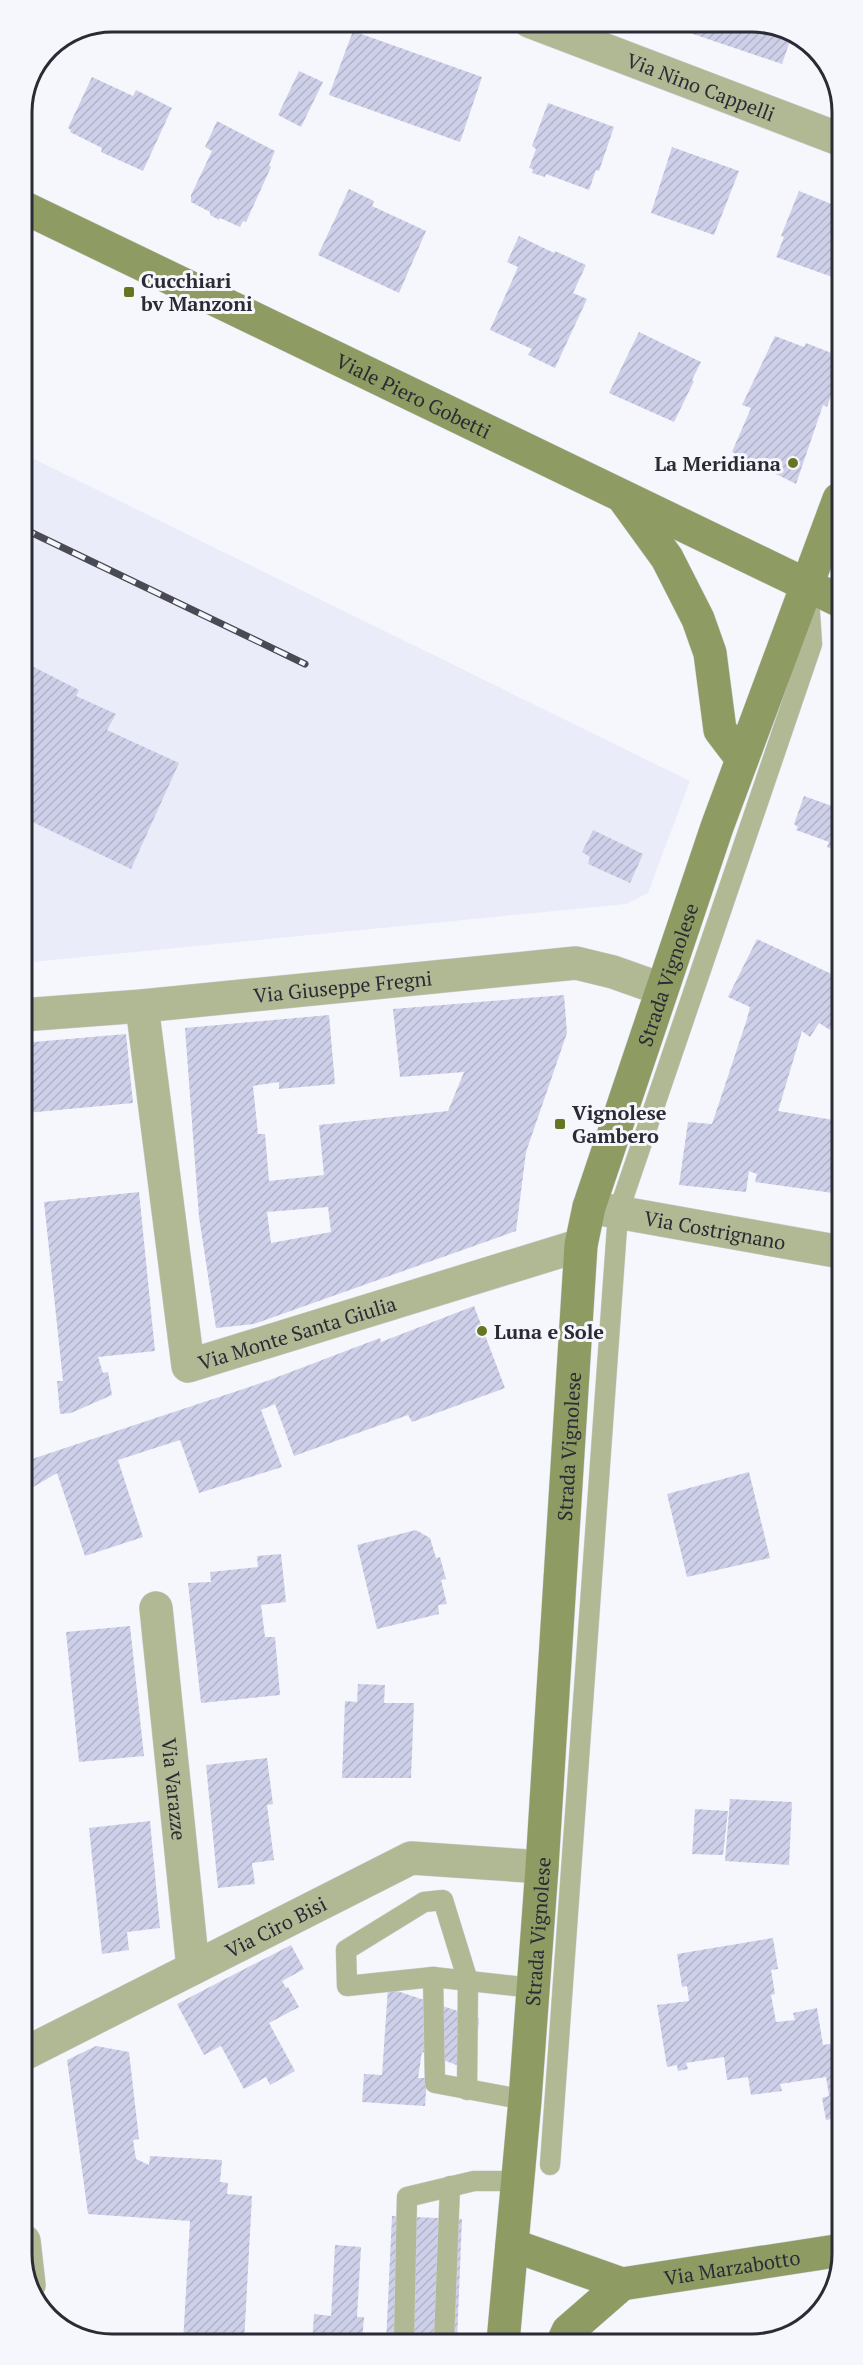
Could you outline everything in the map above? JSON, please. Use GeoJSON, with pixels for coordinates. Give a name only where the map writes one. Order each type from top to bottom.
{"type":"FeatureCollection","features":[{"type":"Feature","properties":{"kind":"main road","name":"Viale Piero Gobetti"},"geometry":{"type":"LineString","coordinates":[[32,211],[832,597]]}},
{"type":"Feature","properties":{"kind":"main road"},"geometry":{"type":"LineString","coordinates":[[622,496],[667,558],[698,619],[710,653],[720,730],[742,759]]}},
{"type":"Feature","properties":{"kind":"main road","name":"Strada Vignolese"},"geometry":{"type":"LineString","coordinates":[[504,2334],[525,2100],[542,1867],[581,1245],[603,1210],[661,989],[742,759],[832,519]]}},
{"type":"Feature","properties":{"kind":"main road","name":"Via Marzabotto"},"geometry":{"type":"LineString","coordinates":[[512,2245],[622,2284],[832,2252]]}},
{"type":"Feature","properties":{"kind":"main road"},"geometry":{"type":"LineString","coordinates":[[567,2334],[622,2284]]}},
{"type":"Feature","properties":{"kind":"street","name":"Via Nino Cappelli"},"geometry":{"type":"LineString","coordinates":[[558,32],[832,136]]}},
{"type":"Feature","properties":{"kind":"street","name":"Via Giuseppe Fregni"},"geometry":{"type":"LineString","coordinates":[[32,1014],[142,1006],[576,963],[613,972],[661,989]]}},
{"type":"Feature","properties":{"kind":"street","name":"Via Monte Santa Giulia"},"geometry":{"type":"LineString","coordinates":[[142,1006],[188,1366],[581,1245]]}},
{"type":"Feature","properties":{"kind":"street","name":"Via Costrignano"},"geometry":{"type":"LineString","coordinates":[[603,1210],[832,1250]]}},
{"type":"Feature","properties":{"kind":"street","name":"Via Varazze"},"geometry":{"type":"LineString","coordinates":[[156,1608],[193,1968]]}},
{"type":"Feature","properties":{"kind":"street","name":"Via Ciro Bisi"},"geometry":{"type":"LineString","coordinates":[[32,2050],[411,1858],[542,1867]]}},
{"type":"Feature","properties":{"kind":"lane","name":"Strada Vignolese"},"geometry":{"type":"LineString","coordinates":[[550,2165],[603,1210],[812,644],[808,586]]}},
{"type":"Feature","properties":{"kind":"lane"},"geometry":{"type":"LineString","coordinates":[[466,2090],[468,1981],[443,1900],[424,1902],[346,1950],[347,1986],[433,1977],[468,1981],[533,1988]]}},
{"type":"Feature","properties":{"kind":"lane"},"geometry":{"type":"LineString","coordinates":[[433,1977],[435,2083],[525,2100]]}},
{"type":"Feature","properties":{"kind":"lane"},"geometry":{"type":"LineString","coordinates":[[404,2333],[407,2197],[474,2181],[517,2181]]}},
{"type":"Feature","properties":{"kind":"lane"},"geometry":{"type":"LineString","coordinates":[[444,2334],[450,2186]]}},
{"type":"Feature","properties":{"kind":"shaded area"},"geometry":{"type":"Polygon","coordinates":[[[32,458],[690,781],[648,893],[627,904],[32,962],[32,458]]]}},
{"type":"Feature","properties":{"kind":"building"},"geometry":{"type":"Polygon","coordinates":[[[353,32],[482,77],[460,142],[329,95],[353,32]]]}},
{"type":"Feature","properties":{"kind":"building"},"geometry":{"type":"Polygon","coordinates":[[[757,32],[772,34],[790,42],[782,64],[690,33],[757,32]]]}},
{"type":"Feature","properties":{"kind":"building"},"geometry":{"type":"Polygon","coordinates":[[[299,71],[323,82],[301,127],[278,115],[299,71]]]}},
{"type":"Feature","properties":{"kind":"building"},"geometry":{"type":"Polygon","coordinates":[[[92,77],[133,96],[136,90],[172,108],[143,171],[101,152],[102,148],[70,132],[68,128],[92,77]]]}},
{"type":"Feature","properties":{"kind":"building"},"geometry":{"type":"Polygon","coordinates":[[[548,103],[614,127],[599,171],[596,170],[589,190],[546,174],[545,177],[532,173],[533,169],[529,168],[536,149],[532,146],[548,103]]]}},
{"type":"Feature","properties":{"kind":"building"},"geometry":{"type":"Polygon","coordinates":[[[217,121],[275,151],[269,165],[271,167],[246,222],[243,221],[240,227],[220,218],[219,220],[210,215],[210,212],[191,202],[191,195],[212,151],[205,147],[217,121]]]}},
{"type":"Feature","properties":{"kind":"building"},"geometry":{"type":"Polygon","coordinates":[[[672,147],[739,171],[714,235],[651,213],[672,147]]]}},
{"type":"Feature","properties":{"kind":"building"},"geometry":{"type":"Polygon","coordinates":[[[349,189],[374,201],[372,206],[426,231],[399,293],[318,255],[349,189]]]}},
{"type":"Feature","properties":{"kind":"building"},"geometry":{"type":"Polygon","coordinates":[[[799,191],[832,204],[832,277],[776,257],[784,237],[781,236],[799,191]]]}},
{"type":"Feature","properties":{"kind":"building"},"geometry":{"type":"Polygon","coordinates":[[[519,236],[586,265],[573,293],[587,299],[555,368],[528,355],[532,349],[490,330],[518,267],[507,262],[519,236]]]}},
{"type":"Feature","properties":{"kind":"building"},"geometry":{"type":"Polygon","coordinates":[[[639,332],[701,362],[674,422],[609,393],[639,332]]]}},
{"type":"Feature","properties":{"kind":"building"},"geometry":{"type":"Polygon","coordinates":[[[775,336],[804,347],[806,343],[832,353],[832,393],[827,407],[823,405],[796,484],[732,452],[751,408],[742,405],[775,336]]]}},
{"type":"Feature","properties":{"kind":"building"},"geometry":{"type":"Polygon","coordinates":[[[32,666],[79,690],[76,696],[116,714],[107,730],[179,763],[131,869],[32,822],[32,666]]]}},
{"type":"Feature","properties":{"kind":"building"},"geometry":{"type":"Polygon","coordinates":[[[804,796],[832,806],[832,849],[827,847],[829,842],[796,830],[798,827],[794,824],[804,796]]]}},
{"type":"Feature","properties":{"kind":"building"},"geometry":{"type":"Polygon","coordinates":[[[593,830],[643,854],[630,883],[588,864],[590,857],[582,852],[593,830]]]}},
{"type":"Feature","properties":{"kind":"building"},"geometry":{"type":"Polygon","coordinates":[[[757,939],[832,974],[832,1026],[830,1030],[819,1023],[810,1037],[802,1031],[778,1111],[832,1120],[832,1193],[755,1182],[757,1174],[749,1171],[746,1192],[679,1185],[688,1122],[712,1124],[747,1019],[750,1007],[728,997],[757,939]]]}},
{"type":"Feature","properties":{"kind":"building"},"geometry":{"type":"Polygon","coordinates":[[[564,995],[567,1033],[526,1152],[516,1231],[254,1324],[216,1328],[199,1217],[185,1028],[329,1015],[335,1084],[279,1089],[279,1082],[253,1086],[258,1134],[265,1134],[269,1181],[324,1175],[319,1125],[448,1111],[464,1072],[400,1077],[393,1009],[564,995]],[[328,1207],[267,1212],[271,1243],[331,1232],[328,1207]]]}},
{"type":"Feature","properties":{"kind":"building"},"geometry":{"type":"Polygon","coordinates":[[[126,1034],[133,1103],[32,1112],[32,1042],[126,1034]]]}},
{"type":"Feature","properties":{"kind":"building"},"geometry":{"type":"Polygon","coordinates":[[[139,1192],[155,1351],[98,1357],[103,1373],[108,1372],[112,1395],[71,1413],[60,1414],[57,1381],[63,1381],[44,1202],[139,1192]]]}},
{"type":"Feature","properties":{"kind":"building"},"geometry":{"type":"Polygon","coordinates":[[[474,1306],[505,1388],[412,1422],[408,1415],[294,1456],[275,1404],[261,1410],[282,1467],[199,1493],[180,1440],[118,1460],[143,1537],[85,1556],[57,1473],[32,1488],[32,1459],[267,1381],[380,1338],[381,1342],[474,1306]]]}},
{"type":"Feature","properties":{"kind":"building"},"geometry":{"type":"Polygon","coordinates":[[[749,1472],[770,1558],[687,1577],[667,1494],[749,1472]]]}},
{"type":"Feature","properties":{"kind":"building"},"geometry":{"type":"Polygon","coordinates":[[[416,1530],[430,1538],[436,1558],[440,1557],[446,1579],[441,1580],[447,1604],[438,1605],[439,1614],[377,1629],[357,1545],[416,1530]]]}},
{"type":"Feature","properties":{"kind":"building"},"geometry":{"type":"Polygon","coordinates":[[[281,1554],[286,1602],[261,1605],[265,1637],[275,1637],[280,1695],[201,1703],[188,1583],[211,1582],[210,1572],[258,1567],[257,1556],[281,1554]]]}},
{"type":"Feature","properties":{"kind":"building"},"geometry":{"type":"Polygon","coordinates":[[[130,1626],[144,1756],[79,1762],[66,1632],[130,1626]]]}},
{"type":"Feature","properties":{"kind":"building"},"geometry":{"type":"Polygon","coordinates":[[[358,1684],[385,1685],[384,1703],[414,1703],[411,1778],[342,1778],[345,1701],[357,1702],[358,1684]]]}},
{"type":"Feature","properties":{"kind":"building"},"geometry":{"type":"Polygon","coordinates":[[[267,1758],[273,1804],[267,1805],[274,1860],[252,1863],[255,1884],[218,1888],[206,1765],[267,1758]]]}},
{"type":"Feature","properties":{"kind":"building"},"geometry":{"type":"Polygon","coordinates":[[[730,1799],[792,1802],[789,1865],[725,1861],[730,1799]]]}},
{"type":"Feature","properties":{"kind":"building"},"geometry":{"type":"Polygon","coordinates":[[[695,1809],[728,1811],[723,1855],[692,1854],[695,1809]]]}},
{"type":"Feature","properties":{"kind":"building"},"geometry":{"type":"Polygon","coordinates":[[[150,1821],[160,1928],[127,1932],[129,1950],[102,1954],[89,1828],[150,1821]]]}},
{"type":"Feature","properties":{"kind":"building"},"geometry":{"type":"Polygon","coordinates":[[[773,1938],[778,1969],[771,1970],[775,1994],[771,1995],[776,2022],[795,2020],[793,2013],[817,2008],[823,2045],[832,2044],[832,2119],[826,2120],[822,2098],[829,2096],[826,2077],[780,2084],[782,2091],[751,2095],[748,2077],[727,2080],[724,2057],[686,2063],[688,2069],[678,2071],[677,2065],[667,2067],[657,2005],[689,2001],[687,1986],[682,1987],[677,1954],[773,1938]]]}},
{"type":"Feature","properties":{"kind":"building"},"geometry":{"type":"Polygon","coordinates":[[[291,1945],[304,1969],[282,1981],[299,2007],[269,2023],[295,2071],[270,2085],[266,2077],[244,2089],[221,2046],[204,2055],[177,2004],[291,1945]]]}},
{"type":"Feature","properties":{"kind":"building"},"geometry":{"type":"Polygon","coordinates":[[[388,1988],[479,2018],[475,2072],[422,2052],[418,2078],[427,2078],[425,2106],[362,2102],[364,2074],[382,2075],[388,1988]]]}},
{"type":"Feature","properties":{"kind":"building"},"geometry":{"type":"Polygon","coordinates":[[[96,2046],[129,2052],[139,2139],[133,2140],[136,2159],[149,2165],[150,2156],[222,2160],[220,2182],[228,2183],[227,2194],[252,2196],[245,2333],[184,2333],[190,2221],[88,2214],[67,2060],[96,2046]]]}},
{"type":"Feature","properties":{"kind":"building"},"geometry":{"type":"Polygon","coordinates":[[[392,2216],[462,2219],[457,2334],[386,2333],[392,2216]]]}},
{"type":"Feature","properties":{"kind":"building"},"geometry":{"type":"Polygon","coordinates":[[[335,2245],[361,2247],[357,2317],[364,2317],[363,2333],[313,2333],[314,2314],[331,2316],[335,2245]]]}},
{"type":"Feature","properties":{"kind":"railway"},"geometry":{"type":"LineString","coordinates":[[32,533],[305,664]]}},
{"type":"Feature","properties":{"kind":"place","name":"Cucchiari bv Manzoni"},"geometry":{"type":"Point","coordinates":[129,292]}},
{"type":"Feature","properties":{"kind":"place","name":"La Meridiana"},"geometry":{"type":"Point","coordinates":[793,463]}},
{"type":"Feature","properties":{"kind":"place","name":"Vignolese Gambero"},"geometry":{"type":"Point","coordinates":[560,1124]}},
{"type":"Feature","properties":{"kind":"place","name":"Luna e Sole"},"geometry":{"type":"Point","coordinates":[482,1331]}}]}
